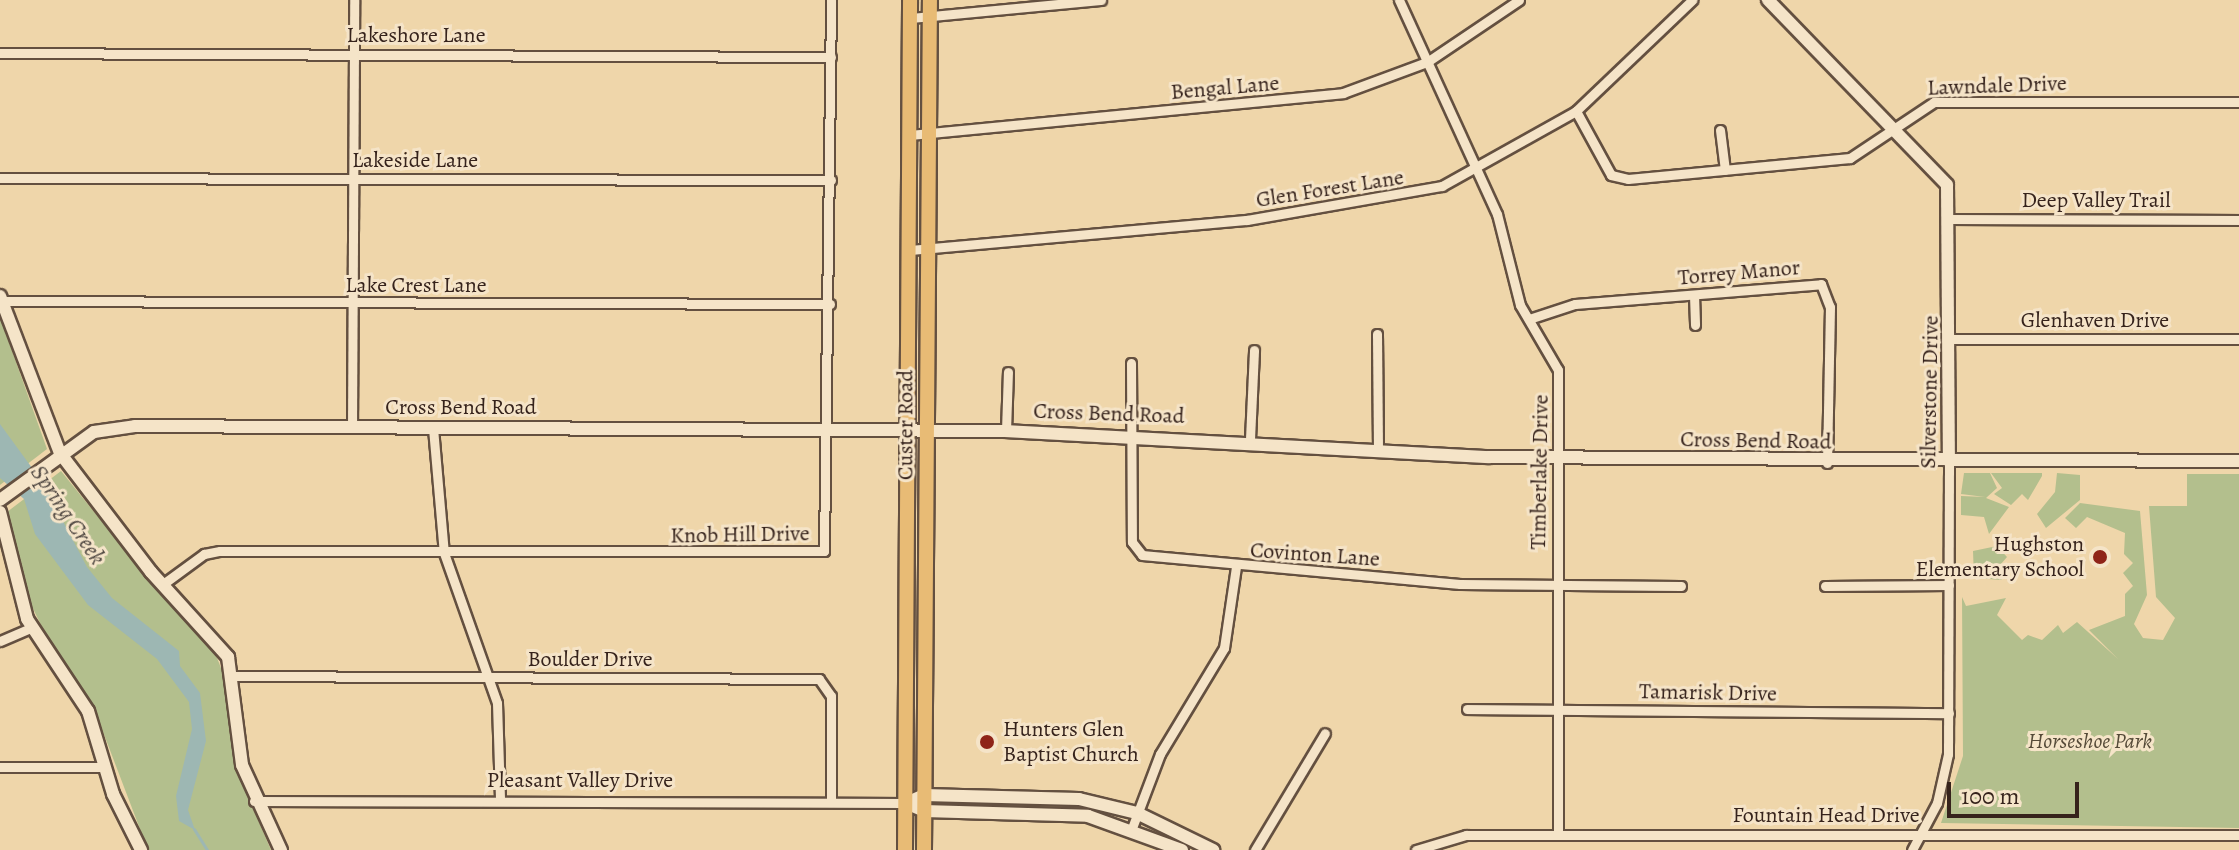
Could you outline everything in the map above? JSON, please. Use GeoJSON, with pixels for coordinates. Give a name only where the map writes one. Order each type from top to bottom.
{"type":"FeatureCollection","features":[{"type":"Feature","properties":{"kind":"main road","name":"Custer Road"},"geometry":{"type":"LineString","coordinates":[[905,850],[910,0]]}},
{"type":"Feature","properties":{"kind":"main road","name":"Custer Road"},"geometry":{"type":"LineString","coordinates":[[924,850],[930,0]]}},
{"type":"Feature","properties":{"kind":"street"},"geometry":{"type":"LineString","coordinates":[[352,428],[354,0]]}},
{"type":"Feature","properties":{"kind":"street","name":"Knob Hill Drive"},"geometry":{"type":"LineString","coordinates":[[163,584],[204,554],[220,551],[817,554],[829,543],[831,0]]}},
{"type":"Feature","properties":{"kind":"street"},"geometry":{"type":"LineString","coordinates":[[910,18],[1101,0]]}},
{"type":"Feature","properties":{"kind":"street","name":"Timberlake Drive"},"geometry":{"type":"LineString","coordinates":[[1399,0],[1478,170],[1529,319],[1558,370],[1558,835]]}},
{"type":"Feature","properties":{"kind":"street","name":"Bengal Lane"},"geometry":{"type":"LineString","coordinates":[[909,135],[1321,96],[1427,62],[1519,0]]}},
{"type":"Feature","properties":{"kind":"street","name":"Glen Forest Lane"},"geometry":{"type":"LineString","coordinates":[[909,250],[1356,206],[1478,170],[1576,111],[1692,0]]}},
{"type":"Feature","properties":{"kind":"street","name":"Silverstone Drive"},"geometry":{"type":"LineString","coordinates":[[1768,0],[1941,174],[1953,219],[1949,713],[1943,780],[1912,850]]}},
{"type":"Feature","properties":{"kind":"street","name":"Lakeshore Lane"},"geometry":{"type":"LineString","coordinates":[[0,53],[831,57]]}},
{"type":"Feature","properties":{"kind":"street","name":"Lawndale Drive"},"geometry":{"type":"LineString","coordinates":[[1576,111],[1616,179],[1850,158],[1934,102],[2239,102]]}},
{"type":"Feature","properties":{"kind":"street"},"geometry":{"type":"LineString","coordinates":[[1720,130],[1725,170]]}},
{"type":"Feature","properties":{"kind":"street","name":"Lakeside Lane"},"geometry":{"type":"LineString","coordinates":[[0,178],[831,180]]}},
{"type":"Feature","properties":{"kind":"street","name":"Deep Valley Trail"},"geometry":{"type":"LineString","coordinates":[[1953,219],[2239,220]]}},
{"type":"Feature","properties":{"kind":"street","name":"Torrey Manor"},"geometry":{"type":"LineString","coordinates":[[1529,319],[1562,306],[1810,285],[1828,290],[1827,463]]}},
{"type":"Feature","properties":{"kind":"street"},"geometry":{"type":"LineString","coordinates":[[1694,295],[1695,325]]}},
{"type":"Feature","properties":{"kind":"street"},"geometry":{"type":"LineString","coordinates":[[1,298],[60,453],[163,584],[209,629],[235,676],[239,747],[254,801],[281,850]]}},
{"type":"Feature","properties":{"kind":"street","name":"Lake Crest Lane"},"geometry":{"type":"LineString","coordinates":[[1,298],[352,304],[830,304]]}},
{"type":"Feature","properties":{"kind":"street"},"geometry":{"type":"LineString","coordinates":[[1377,334],[1378,451]]}},
{"type":"Feature","properties":{"kind":"street","name":"Glenhaven Drive"},"geometry":{"type":"LineString","coordinates":[[1951,339],[2239,339]]}},
{"type":"Feature","properties":{"kind":"street"},"geometry":{"type":"LineString","coordinates":[[1250,439],[1254,350]]}},
{"type":"Feature","properties":{"kind":"street","name":"Covinton Lane"},"geometry":{"type":"LineString","coordinates":[[1131,363],[1134,549],[1236,567],[1556,586],[1681,586]]}},
{"type":"Feature","properties":{"kind":"street"},"geometry":{"type":"LineString","coordinates":[[1006,431],[1008,372]]}},
{"type":"Feature","properties":{"kind":"street","name":"Cross Bend Road"},"geometry":{"type":"LineString","coordinates":[[3,497],[60,453],[112,427],[1006,431],[1250,439],[1378,451],[1559,457],[1827,463],[2239,461]]}},
{"type":"Feature","properties":{"kind":"street"},"geometry":{"type":"LineString","coordinates":[[433,428],[444,553],[491,678],[500,800]]}},
{"type":"Feature","properties":{"kind":"street"},"geometry":{"type":"LineString","coordinates":[[0,512],[31,628],[88,711],[105,767],[141,850]]}},
{"type":"Feature","properties":{"kind":"street"},"geometry":{"type":"LineString","coordinates":[[1132,828],[1160,754],[1224,648],[1236,567]]}},
{"type":"Feature","properties":{"kind":"street"},"geometry":{"type":"LineString","coordinates":[[1825,586],[1949,585]]}},
{"type":"Feature","properties":{"kind":"street"},"geometry":{"type":"LineString","coordinates":[[0,641],[31,628]]}},
{"type":"Feature","properties":{"kind":"street","name":"Boulder Drive"},"geometry":{"type":"LineString","coordinates":[[235,676],[819,679],[831,696],[831,802]]}},
{"type":"Feature","properties":{"kind":"street","name":"Tamarisk Drive"},"geometry":{"type":"LineString","coordinates":[[1467,709],[1949,713]]}},
{"type":"Feature","properties":{"kind":"street"},"geometry":{"type":"LineString","coordinates":[[1255,850],[1325,733]]}},
{"type":"Feature","properties":{"kind":"street"},"geometry":{"type":"LineString","coordinates":[[0,767],[105,767]]}},
{"type":"Feature","properties":{"kind":"street"},"geometry":{"type":"LineString","coordinates":[[1048,796],[1048,812]]}},
{"type":"Feature","properties":{"kind":"street","name":"Pleasant Valley Drive"},"geometry":{"type":"LineString","coordinates":[[254,801],[924,803],[1048,796],[1137,813],[1213,850]]}},
{"type":"Feature","properties":{"kind":"street","name":"Pleasant Valley Drive"},"geometry":{"type":"LineString","coordinates":[[924,803],[1048,812],[1132,828],[1182,850]]}},
{"type":"Feature","properties":{"kind":"street","name":"Fountain Head Drive"},"geometry":{"type":"LineString","coordinates":[[1416,850],[1466,835],[2239,835]]}},
{"type":"Feature","properties":{"kind":"green space"},"geometry":{"type":"Polygon","coordinates":[[[0,317],[47,449],[0,485],[0,317]]]}},
{"type":"Feature","properties":{"kind":"green space"},"geometry":{"type":"Polygon","coordinates":[[[61,471],[162,596],[212,645],[228,686],[235,767],[271,850],[148,850],[92,703],[55,654],[24,590],[7,512],[61,471]]]}},
{"type":"Feature","properties":{"kind":"green space"},"geometry":{"type":"Polygon","coordinates":[[[1964,473],[1990,473],[1997,488],[1986,498],[2009,507],[1989,534],[1984,517],[1961,515],[1961,496],[1985,497],[1961,494],[1964,473]]]}},
{"type":"Feature","properties":{"kind":"green space"},"geometry":{"type":"Polygon","coordinates":[[[1991,473],[2042,473],[2042,476],[2028,500],[2022,494],[2011,505],[1994,494],[2002,488],[1991,473]]]}},
{"type":"Feature","properties":{"kind":"green space"},"geometry":{"type":"Polygon","coordinates":[[[2057,473],[2080,475],[2080,500],[2046,528],[2037,514],[2055,492],[2057,473]]]}},
{"type":"Feature","properties":{"kind":"green space","name":"Horseshoe Park"},"geometry":{"type":"Polygon","coordinates":[[[2187,474],[2239,474],[2239,828],[1941,823],[1963,756],[1962,597],[1966,606],[2006,598],[1997,615],[2022,640],[2028,635],[2042,640],[2058,625],[2063,633],[2077,622],[2118,659],[2089,630],[2125,616],[2125,594],[2133,586],[2123,573],[2133,563],[2124,554],[2125,533],[2087,517],[2076,528],[2065,518],[2080,503],[2140,511],[2147,595],[2134,624],[2143,638],[2163,640],[2175,618],[2156,597],[2149,506],[2187,506],[2187,474]]]}},
{"type":"Feature","properties":{"kind":"green space"},"geometry":{"type":"Polygon","coordinates":[[[1997,546],[2007,557],[1994,572],[2002,580],[1974,578],[1973,551],[1997,546]]]}},
{"type":"Feature","properties":{"kind":"water"},"geometry":{"type":"Polygon","coordinates":[[[0,424],[43,483],[87,567],[112,598],[179,651],[180,666],[200,693],[206,741],[188,810],[195,830],[179,821],[176,796],[192,729],[189,702],[157,659],[88,605],[35,534],[24,499],[0,478],[0,424]]]}},
{"type":"Feature","properties":{"kind":"waterway","name":"Spring Creek"},"geometry":{"type":"LineString","coordinates":[[194,829],[207,850]]}},
{"type":"Feature","properties":{"kind":"place","name":"Hughston Elementary School"},"geometry":{"type":"Point","coordinates":[2100,557]}},
{"type":"Feature","properties":{"kind":"place","name":"Hunters Glen Baptist Church"},"geometry":{"type":"Point","coordinates":[987,742]}}]}
